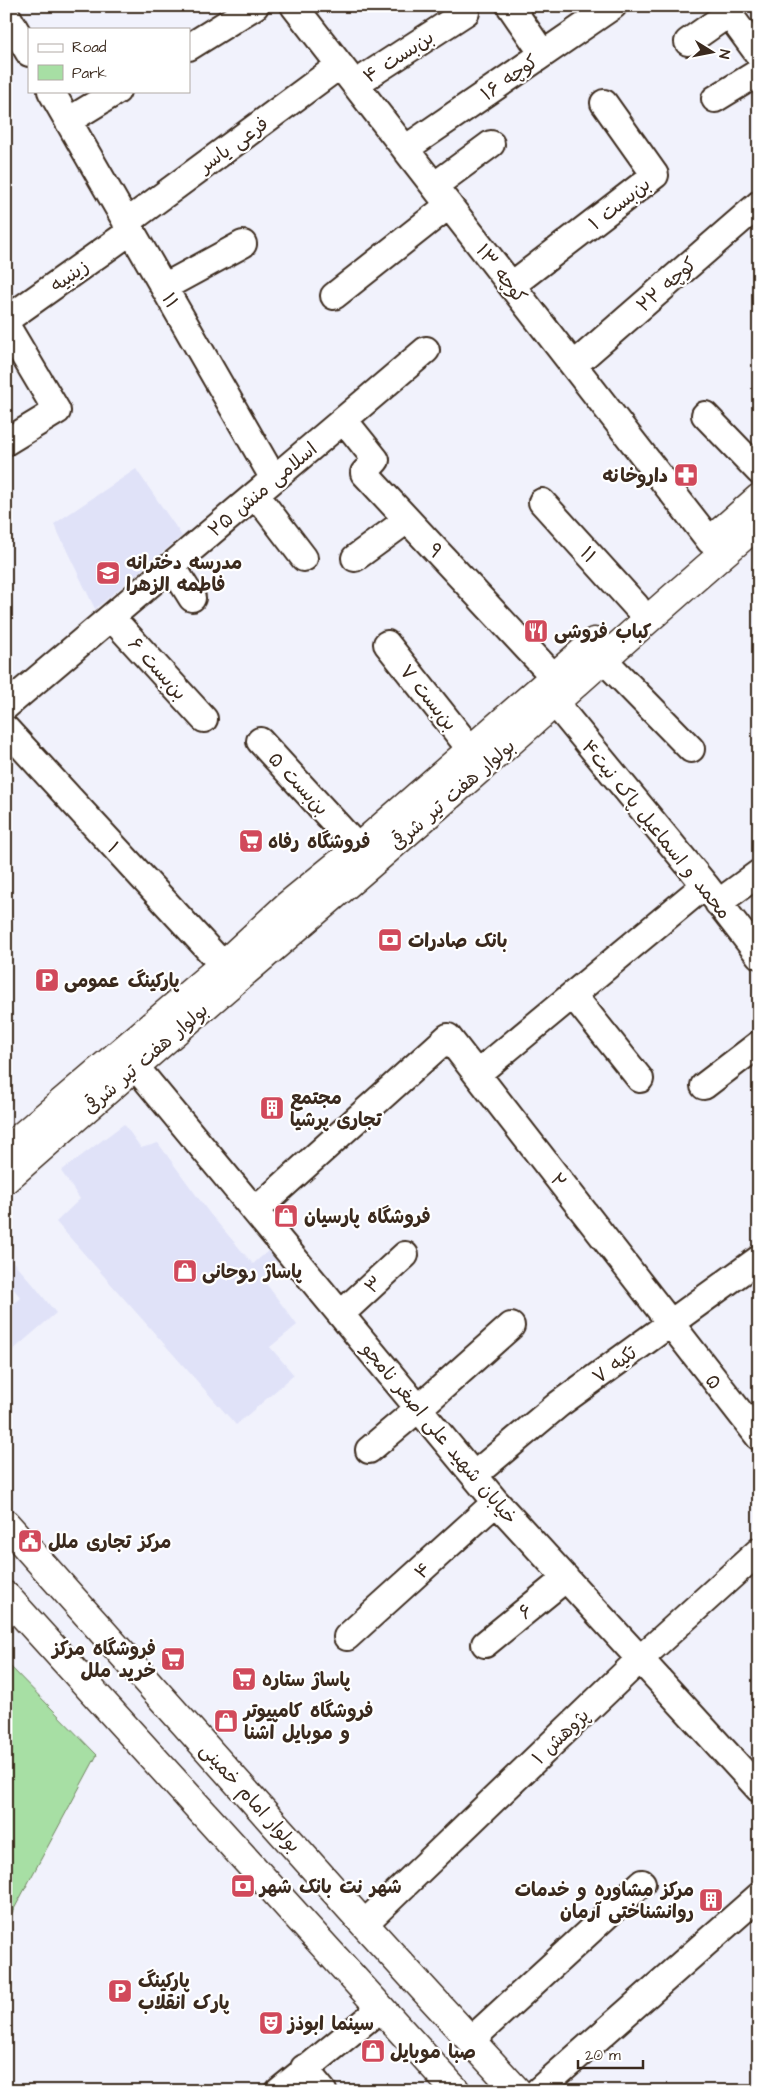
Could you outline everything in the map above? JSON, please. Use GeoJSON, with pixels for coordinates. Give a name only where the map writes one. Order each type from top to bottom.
{"type":"FeatureCollection","features":[{"type":"Feature","properties":{"kind":"main road","name":"بولوار هفت تیر شرقی"},"geometry":{"type":"LineString","coordinates":[[6,1180],[134,1065],[242,976],[444,787],[555,690],[636,606],[759,498]]}},
{"type":"Feature","properties":{"kind":"main road","name":"بولوار هفت تیر شرقی"},"geometry":{"type":"LineString","coordinates":[[6,1150],[223,965],[288,905],[358,848],[444,787],[471,750],[555,690],[603,659],[756,532]]}},
{"type":"Feature","properties":{"kind":"main road","name":"بولوار امام خمینی"},"geometry":{"type":"LineString","coordinates":[[6,1524],[364,1924],[517,2091]]}},
{"type":"Feature","properties":{"kind":"main road"},"geometry":{"type":"LineString","coordinates":[[6,1596],[456,2091]]}},
{"type":"Feature","properties":{"kind":"street"},"geometry":{"type":"LineString","coordinates":[[190,46],[220,15],[255,6]]}},
{"type":"Feature","properties":{"kind":"street","name":"کوچه ۱۳"},"geometry":{"type":"LineString","coordinates":[[294,6],[710,540]]}},
{"type":"Feature","properties":{"kind":"street"},"geometry":{"type":"LineString","coordinates":[[510,6],[543,54]]}},
{"type":"Feature","properties":{"kind":"street","name":"کوچه ۱۶"},"geometry":{"type":"LineString","coordinates":[[405,149],[613,6]]}},
{"type":"Feature","properties":{"kind":"street"},"geometry":{"type":"LineString","coordinates":[[688,42],[725,10],[759,55]]}},
{"type":"Feature","properties":{"kind":"street","name":"بن‌بست ۴"},"geometry":{"type":"LineString","coordinates":[[347,75],[466,12]]}},
{"type":"Feature","properties":{"kind":"street"},"geometry":{"type":"LineString","coordinates":[[6,14],[28,51]]}},
{"type":"Feature","properties":{"kind":"street"},"geometry":{"type":"LineString","coordinates":[[715,99],[759,72]]}},
{"type":"Feature","properties":{"kind":"street","name":"فرعی یاسر"},"geometry":{"type":"LineString","coordinates":[[129,227],[347,75]]}},
{"type":"Feature","properties":{"kind":"street","name":"۱۱"},"geometry":{"type":"LineString","coordinates":[[52,92],[164,287],[265,487],[304,558]]}},
{"type":"Feature","properties":{"kind":"street"},"geometry":{"type":"LineString","coordinates":[[68,121],[115,92]]}},
{"type":"Feature","properties":{"kind":"street","name":"بن‌بست ۱"},"geometry":{"type":"LineString","coordinates":[[512,285],[655,175],[604,103]]}},
{"type":"Feature","properties":{"kind":"street"},"geometry":{"type":"LineString","coordinates":[[334,296],[441,195],[491,144]]}},
{"type":"Feature","properties":{"kind":"street","name":"کوچه ۲۲"},"geometry":{"type":"LineString","coordinates":[[574,365],[759,204]]}},
{"type":"Feature","properties":{"kind":"street","name":"زینبیه"},"geometry":{"type":"LineString","coordinates":[[6,320],[129,227]]}},
{"type":"Feature","properties":{"kind":"street"},"geometry":{"type":"LineString","coordinates":[[164,287],[243,244]]}},
{"type":"Feature","properties":{"kind":"street"},"geometry":{"type":"LineString","coordinates":[[6,325],[58,411],[6,442]]}},
{"type":"Feature","properties":{"kind":"street","name":"اسلامی منش ۲۵"},"geometry":{"type":"LineString","coordinates":[[8,701],[112,617],[426,350]]}},
{"type":"Feature","properties":{"kind":"street"},"geometry":{"type":"LineString","coordinates":[[705,415],[759,472]]}},
{"type":"Feature","properties":{"kind":"street","name":"۹"},"geometry":{"type":"LineString","coordinates":[[344,420],[376,460],[364,473],[555,690]]}},
{"type":"Feature","properties":{"kind":"street","name":"۱۱"},"geometry":{"type":"LineString","coordinates":[[542,502],[636,606]]}},
{"type":"Feature","properties":{"kind":"street"},"geometry":{"type":"LineString","coordinates":[[356,558],[407,520]]}},
{"type":"Feature","properties":{"kind":"street"},"geometry":{"type":"LineString","coordinates":[[172,566],[192,598]]}},
{"type":"Feature","properties":{"kind":"street","name":"بن‌بست ۶"},"geometry":{"type":"LineString","coordinates":[[112,617],[204,719]]}},
{"type":"Feature","properties":{"kind":"street","name":"بن‌بست ۷"},"geometry":{"type":"LineString","coordinates":[[386,644],[471,750]]}},
{"type":"Feature","properties":{"kind":"street"},"geometry":{"type":"LineString","coordinates":[[603,659],[692,750]]}},
{"type":"Feature","properties":{"kind":"street","name":"محمد و اسماعیل پاک نیت۴"},"geometry":{"type":"LineString","coordinates":[[555,690],[759,955]]}},
{"type":"Feature","properties":{"kind":"street","name":"۱"},"geometry":{"type":"LineString","coordinates":[[6,729],[223,965]]}},
{"type":"Feature","properties":{"kind":"street","name":"بن‌بست ۵"},"geometry":{"type":"LineString","coordinates":[[260,741],[358,848]]}},
{"type":"Feature","properties":{"kind":"street"},"geometry":{"type":"LineString","coordinates":[[477,1074],[573,995],[711,894],[759,873]]}},
{"type":"Feature","properties":{"kind":"street"},"geometry":{"type":"LineString","coordinates":[[573,995],[640,1079]]}},
{"type":"Feature","properties":{"kind":"street","name":"۲"},"geometry":{"type":"LineString","coordinates":[[256,1210],[448,1037],[670,1324]]}},
{"type":"Feature","properties":{"kind":"street"},"geometry":{"type":"LineString","coordinates":[[704,1086],[759,1044]]}},
{"type":"Feature","properties":{"kind":"street","name":"خیابان شهید علی اصغر نامجو"},"geometry":{"type":"LineString","coordinates":[[134,1065],[496,1502],[759,1789]]}},
{"type":"Feature","properties":{"kind":"street","name":"۳"},"geometry":{"type":"LineString","coordinates":[[342,1314],[405,1255]]}},
{"type":"Feature","properties":{"kind":"street","name":"تکیه ۷"},"geometry":{"type":"LineString","coordinates":[[474,1475],[559,1404],[759,1259]]}},
{"type":"Feature","properties":{"kind":"street","name":"۵"},"geometry":{"type":"LineString","coordinates":[[670,1324],[759,1437]]}},
{"type":"Feature","properties":{"kind":"street"},"geometry":{"type":"LineString","coordinates":[[368,1450],[419,1408],[511,1326]]}},
{"type":"Feature","properties":{"kind":"street","name":"۴"},"geometry":{"type":"LineString","coordinates":[[347,1637],[496,1502]]}},
{"type":"Feature","properties":{"kind":"street","name":"پژوهش ۱"},"geometry":{"type":"LineString","coordinates":[[364,1924],[640,1659],[759,1551]]}},
{"type":"Feature","properties":{"kind":"street","name":"۶"},"geometry":{"type":"LineString","coordinates":[[485,1644],[566,1578]]}},
{"type":"Feature","properties":{"kind":"street"},"geometry":{"type":"LineString","coordinates":[[470,2040],[642,1883]]}},
{"type":"Feature","properties":{"kind":"street"},"geometry":{"type":"LineString","coordinates":[[538,2091],[759,1896]]}},
{"type":"Feature","properties":{"kind":"street"},"geometry":{"type":"LineString","coordinates":[[279,2091],[304,2068],[381,2008]]}},
{"type":"Feature","properties":{"kind":"street"},"geometry":{"type":"LineString","coordinates":[[304,2068],[323,2091]]}},
{"type":"Feature","properties":{"kind":"shaded area","name":"مدرسه دخترانه فاطمه الزهرا"},"geometry":{"type":"Polygon","coordinates":[[[136,469],[182,536],[95,609],[54,524],[136,469]]]}},
{"type":"Feature","properties":{"kind":"shaded area","name":"پاساژ روحانی"},"geometry":{"type":"Polygon","coordinates":[[[124,1124],[141,1148],[158,1143],[210,1214],[253,1264],[268,1251],[278,1262],[262,1278],[297,1325],[270,1347],[294,1375],[236,1425],[56,1222],[80,1199],[61,1171],[124,1124]]]}},
{"type":"Feature","properties":{"kind":"shaded area"},"geometry":{"type":"Polygon","coordinates":[[[6,1254],[56,1313],[6,1356],[6,1310],[21,1298],[6,1280],[6,1254]]]}},
{"type":"Feature","properties":{"kind":"green space"},"geometry":{"type":"Polygon","coordinates":[[[6,1662],[97,1755],[6,1924],[6,1662]]]}},
{"type":"Feature","properties":{"kind":"place","name":"داروخانه"},"geometry":{"type":"Point","coordinates":[686,475]}},
{"type":"Feature","properties":{"kind":"place","name":"مدرسه دخترانه فاطمه الزهرا"},"geometry":{"type":"Point","coordinates":[108,573]}},
{"type":"Feature","properties":{"kind":"place","name":"کباب فروشی"},"geometry":{"type":"Point","coordinates":[536,631]}},
{"type":"Feature","properties":{"kind":"place","name":"فروشگاه رفاه"},"geometry":{"type":"Point","coordinates":[251,841]}},
{"type":"Feature","properties":{"kind":"place","name":"بانک صادرات"},"geometry":{"type":"Point","coordinates":[390,940]}},
{"type":"Feature","properties":{"kind":"place","name":"پارکینگ عمومی"},"geometry":{"type":"Point","coordinates":[47,980]}},
{"type":"Feature","properties":{"kind":"place","name":"مجتمع تجاری پرشیا"},"geometry":{"type":"Point","coordinates":[272,1108]}},
{"type":"Feature","properties":{"kind":"place","name":"فروشگاه پارسیان"},"geometry":{"type":"Point","coordinates":[286,1216]}},
{"type":"Feature","properties":{"kind":"place","name":"پاساژ روحانی"},"geometry":{"type":"Point","coordinates":[185,1271]}},
{"type":"Feature","properties":{"kind":"place","name":"مرکز تجاری ملل"},"geometry":{"type":"Point","coordinates":[30,1541]}},
{"type":"Feature","properties":{"kind":"place","name":"فروشگاه مرکز خرید ملل"},"geometry":{"type":"Point","coordinates":[173,1659]}},
{"type":"Feature","properties":{"kind":"place","name":"پاساژ ستاره"},"geometry":{"type":"Point","coordinates":[244,1679]}},
{"type":"Feature","properties":{"kind":"place","name":"فروشگاه کامپیوتر و موبایل اشنا"},"geometry":{"type":"Point","coordinates":[226,1721]}},
{"type":"Feature","properties":{"kind":"place","name":"شهر نت بانک شهر"},"geometry":{"type":"Point","coordinates":[243,1886]}},
{"type":"Feature","properties":{"kind":"place","name":"مرکز مشاوره و خدمات روانشناختی آرمان"},"geometry":{"type":"Point","coordinates":[711,1900]}},
{"type":"Feature","properties":{"kind":"place","name":"پارکینگ پارک انقلاب"},"geometry":{"type":"Point","coordinates":[120,1991]}},
{"type":"Feature","properties":{"kind":"place","name":"سینما ابوذز"},"geometry":{"type":"Point","coordinates":[271,2023]}},
{"type":"Feature","properties":{"kind":"place","name":"صبا موبایل"},"geometry":{"type":"Point","coordinates":[373,2051]}}]}
